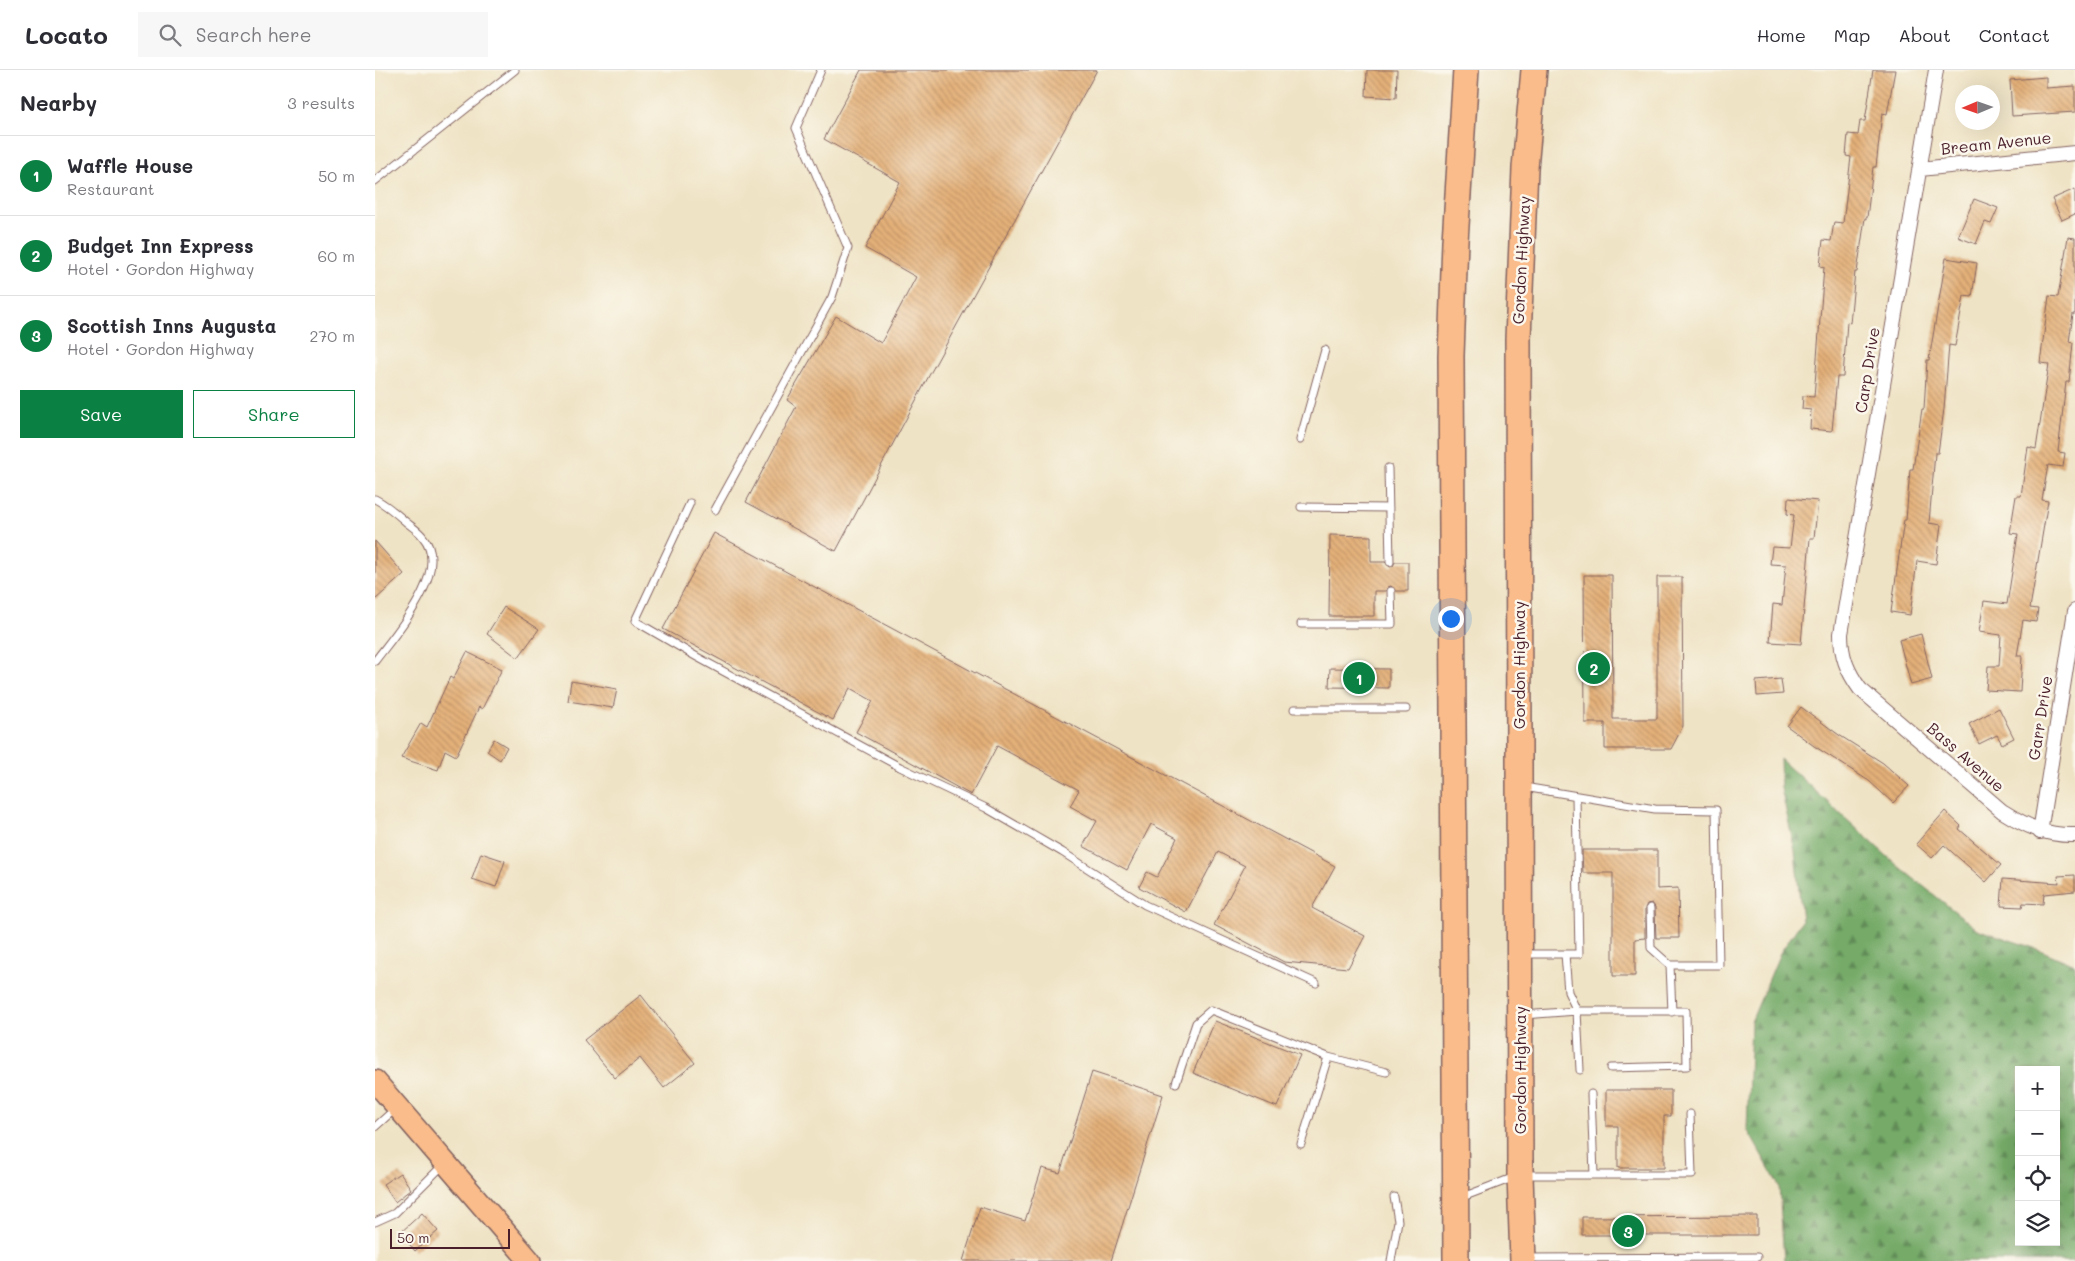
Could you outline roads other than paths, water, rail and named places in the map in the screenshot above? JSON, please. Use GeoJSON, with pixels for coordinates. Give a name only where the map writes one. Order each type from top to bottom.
{"type":"FeatureCollection","features":[{"type":"Feature","properties":{"kind":"highway"},"geometry":{"type":"LineString","coordinates":[[1456,1261],[1451,356],[1455,232],[1466,70]]}},
{"type":"Feature","properties":{"kind":"highway","name":"Gordon Highway"},"geometry":{"type":"LineString","coordinates":[[1523,1260],[1517,340],[1525,178],[1534,70]]}},
{"type":"Feature","properties":{"kind":"main road"},"geometry":{"type":"LineString","coordinates":[[375,1082],[530,1261]]}},
{"type":"Feature","properties":{"kind":"street","name":"Carp Drive"},"geometry":{"type":"LineString","coordinates":[[1850,676],[1843,656],[1841,634],[1936,70]]}},
{"type":"Feature","properties":{"kind":"street","name":"Bream Avenue"},"geometry":{"type":"LineString","coordinates":[[1920,169],[2075,153]]}},
{"type":"Feature","properties":{"kind":"street","name":"Garr Drive"},"geometry":{"type":"LineString","coordinates":[[2040,832],[2075,611]]}},
{"type":"Feature","properties":{"kind":"street","name":"Bass Avenue"},"geometry":{"type":"LineString","coordinates":[[1850,676],[1873,701],[2002,811],[2024,825],[2040,832],[2061,836],[2075,835]]}},
{"type":"Feature","properties":{"kind":"lane"},"geometry":{"type":"LineString","coordinates":[[375,181],[515,70]]}},
{"type":"Feature","properties":{"kind":"lane"},"geometry":{"type":"LineString","coordinates":[[715,510],[832,297],[848,248],[796,128],[821,70]]}},
{"type":"Feature","properties":{"kind":"lane"},"geometry":{"type":"LineString","coordinates":[[1300,440],[1325,350]]}},
{"type":"Feature","properties":{"kind":"lane"},"geometry":{"type":"LineString","coordinates":[[1388,468],[1390,562]]}},
{"type":"Feature","properties":{"kind":"lane"},"geometry":{"type":"LineString","coordinates":[[375,499],[385,504],[425,538],[432,558],[428,582],[415,607],[375,661]]}},
{"type":"Feature","properties":{"kind":"lane"},"geometry":{"type":"LineString","coordinates":[[690,503],[635,621],[697,658],[900,767],[986,808],[1062,852],[1145,906],[1316,984]]}},
{"type":"Feature","properties":{"kind":"lane"},"geometry":{"type":"LineString","coordinates":[[1301,507],[1389,508]]}},
{"type":"Feature","properties":{"kind":"lane"},"geometry":{"type":"LineString","coordinates":[[1301,624],[1392,624],[1391,591]]}},
{"type":"Feature","properties":{"kind":"lane"},"geometry":{"type":"LineString","coordinates":[[1295,709],[1406,709]]}},
{"type":"Feature","properties":{"kind":"lane"},"geometry":{"type":"LineString","coordinates":[[1519,787],[1655,808],[1716,810],[1719,964],[1670,965],[1651,948],[1650,908]]}},
{"type":"Feature","properties":{"kind":"lane"},"geometry":{"type":"LineString","coordinates":[[1520,954],[1579,954],[1576,797]]}},
{"type":"Feature","properties":{"kind":"lane"},"geometry":{"type":"LineString","coordinates":[[1565,954],[1568,992],[1577,1012],[1580,1070]]}},
{"type":"Feature","properties":{"kind":"lane"},"geometry":{"type":"LineString","coordinates":[[1670,965],[1673,1012]]}},
{"type":"Feature","properties":{"kind":"lane"},"geometry":{"type":"LineString","coordinates":[[1175,1083],[1197,1023],[1211,1010],[1328,1057],[1386,1072]]}},
{"type":"Feature","properties":{"kind":"lane"},"geometry":{"type":"LineString","coordinates":[[1521,1015],[1577,1012],[1686,1011],[1687,1066],[1611,1068]]}},
{"type":"Feature","properties":{"kind":"lane"},"geometry":{"type":"LineString","coordinates":[[1301,1144],[1328,1057]]}},
{"type":"Feature","properties":{"kind":"lane"},"geometry":{"type":"LineString","coordinates":[[1591,1094],[1594,1175]]}},
{"type":"Feature","properties":{"kind":"lane"},"geometry":{"type":"LineString","coordinates":[[375,1127],[397,1107]]}},
{"type":"Feature","properties":{"kind":"lane"},"geometry":{"type":"LineString","coordinates":[[1455,1200],[1521,1175],[1693,1175],[1690,1114]]}},
{"type":"Feature","properties":{"kind":"lane"},"geometry":{"type":"LineString","coordinates":[[375,1222],[395,1213],[445,1163]]}},
{"type":"Feature","properties":{"kind":"lane"},"geometry":{"type":"LineString","coordinates":[[1391,1261],[1398,1221],[1395,1196]]}},
{"type":"Feature","properties":{"kind":"lane"},"geometry":{"type":"LineString","coordinates":[[1523,1260],[1757,1257]]}},
{"type":"Feature","properties":{"kind":"place","name":"Budget Inn Express"},"geometry":{"type":"Point","coordinates":[1594,668]}},
{"type":"Feature","properties":{"kind":"place","name":"Waffle House"},"geometry":{"type":"Point","coordinates":[1359,678]}},
{"type":"Feature","properties":{"kind":"place","name":"Scottish Inns Augusta"},"geometry":{"type":"Point","coordinates":[1628,1231]}}]}
